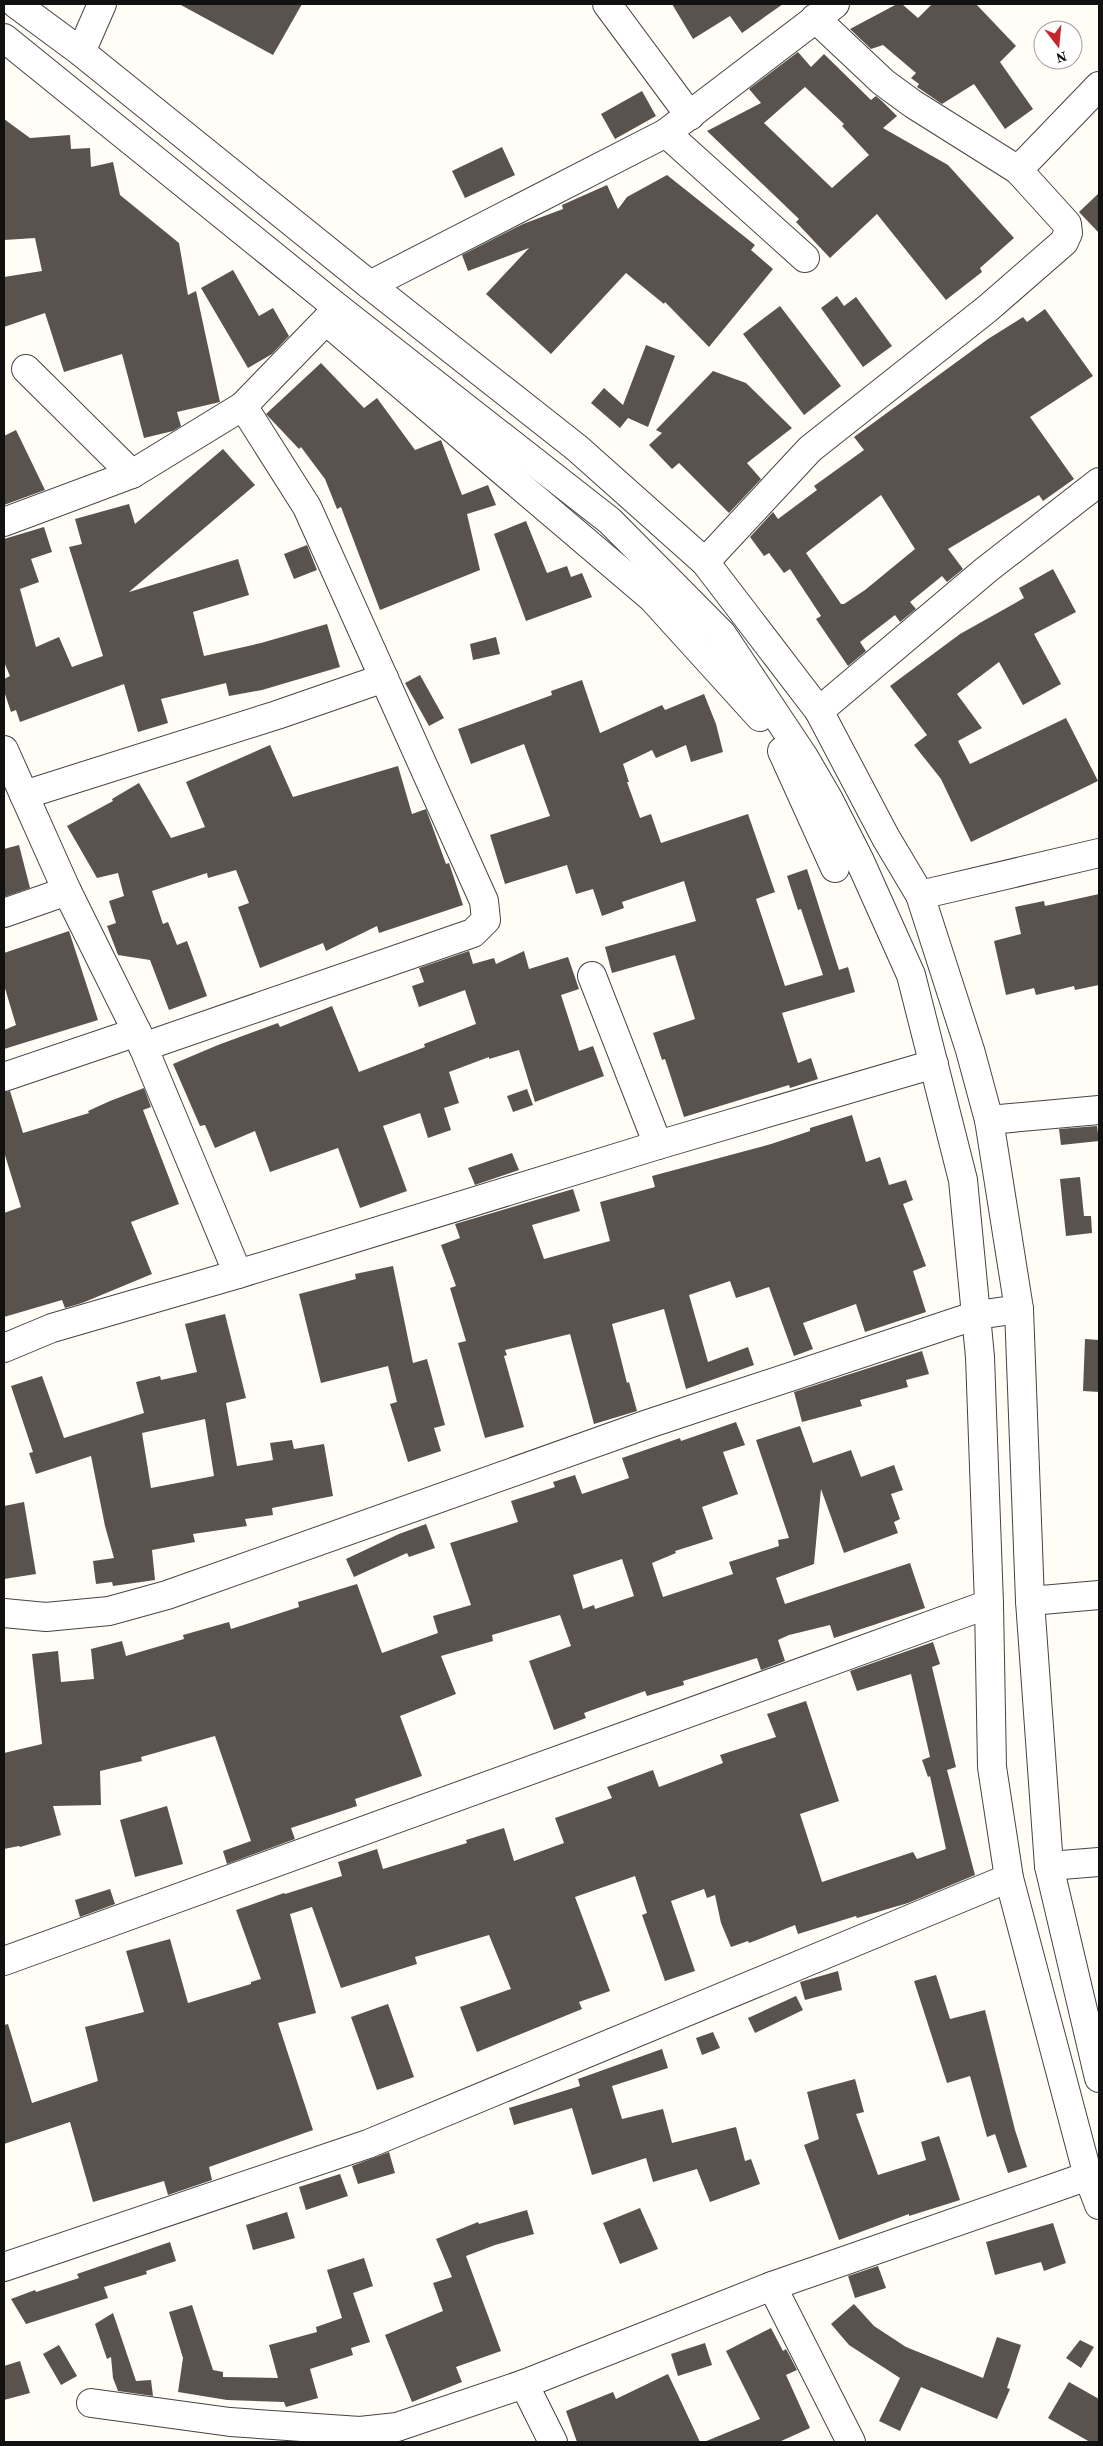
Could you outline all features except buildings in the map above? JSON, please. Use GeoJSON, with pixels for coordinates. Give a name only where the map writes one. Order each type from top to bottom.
{"type":"FeatureCollection","features":[{"type":"Feature","properties":{"kind":"street"},"geometry":{"type":"LineString","coordinates":[[16,4],[81,52],[370,285],[577,448],[705,562],[818,711],[886,838],[920,895],[968,1041],[989,1120],[1019,1309],[1030,1601],[1049,1866],[1099,2078]]}},
{"type":"Feature","properties":{"kind":"street"},"geometry":{"type":"LineString","coordinates":[[81,52],[102,4]]}},
{"type":"Feature","properties":{"kind":"street"},"geometry":{"type":"LineString","coordinates":[[607,4],[690,116]]}},
{"type":"Feature","properties":{"kind":"street"},"geometry":{"type":"LineString","coordinates":[[370,285],[666,133],[825,11],[883,82],[913,104],[1018,170],[1067,224],[1068,233],[1064,242],[987,309],[810,449],[705,562]]}},
{"type":"Feature","properties":{"kind":"street"},"geometry":{"type":"LineString","coordinates":[[4,38],[332,314],[652,598],[755,711],[780,745],[835,868]]}},
{"type":"Feature","properties":{"kind":"street"},"geometry":{"type":"LineString","coordinates":[[1018,170],[1099,86]]}},
{"type":"Feature","properties":{"kind":"street"},"geometry":{"type":"LineString","coordinates":[[666,133],[805,258]]}},
{"type":"Feature","properties":{"kind":"street"},"geometry":{"type":"LineString","coordinates":[[4,522],[132,474],[243,406],[332,314]]}},
{"type":"Feature","properties":{"kind":"street"},"geometry":{"type":"LineString","coordinates":[[332,314],[610,521],[722,634],[804,757],[859,859],[911,976],[963,1180],[977,1315],[990,1604],[992,1768],[1009,1878],[1088,2176],[1099,2204]]}},
{"type":"Feature","properties":{"kind":"street"},"geometry":{"type":"LineString","coordinates":[[26,369],[132,474]]}},
{"type":"Feature","properties":{"kind":"street"},"geometry":{"type":"LineString","coordinates":[[4,1077],[140,1040],[473,932],[486,920],[484,901],[307,507],[243,406]]}},
{"type":"Feature","properties":{"kind":"street"},"geometry":{"type":"LineString","coordinates":[[818,711],[986,570],[1099,482]]}},
{"type":"Feature","properties":{"kind":"street"},"geometry":{"type":"LineString","coordinates":[[24,795],[277,715],[384,678]]}},
{"type":"Feature","properties":{"kind":"street"},"geometry":{"type":"LineString","coordinates":[[4,750],[67,891],[140,1040],[238,1274]]}},
{"type":"Feature","properties":{"kind":"street"},"geometry":{"type":"LineString","coordinates":[[920,895],[1099,853]]}},
{"type":"Feature","properties":{"kind":"street"},"geometry":{"type":"LineString","coordinates":[[4,913],[67,891]]}},
{"type":"Feature","properties":{"kind":"street"},"geometry":{"type":"LineString","coordinates":[[592,976],[658,1145]]}},
{"type":"Feature","properties":{"kind":"street"},"geometry":{"type":"LineString","coordinates":[[4,1348],[52,1328],[238,1274],[658,1145],[934,1064]]}},
{"type":"Feature","properties":{"kind":"street"},"geometry":{"type":"LineString","coordinates":[[989,1120],[1099,1110]]}},
{"type":"Feature","properties":{"kind":"street"},"geometry":{"type":"LineString","coordinates":[[4,1613],[46,1617],[109,1611],[167,1595],[648,1424],[977,1315],[1019,1309]]}},
{"type":"Feature","properties":{"kind":"street"},"geometry":{"type":"LineString","coordinates":[[1030,1601],[1099,1595]]}},
{"type":"Feature","properties":{"kind":"street"},"geometry":{"type":"LineString","coordinates":[[4,1961],[990,1604]]}},
{"type":"Feature","properties":{"kind":"street"},"geometry":{"type":"LineString","coordinates":[[1049,1866],[1099,1862]]}},
{"type":"Feature","properties":{"kind":"street"},"geometry":{"type":"LineString","coordinates":[[4,2267],[368,2144],[1009,1878]]}},
{"type":"Feature","properties":{"kind":"street"},"geometry":{"type":"LineString","coordinates":[[91,2403],[234,2432],[360,2431],[396,2427],[524,2384],[772,2286],[1088,2176]]}},
{"type":"Feature","properties":{"kind":"street"},"geometry":{"type":"LineString","coordinates":[[772,2286],[852,2442]]}},
{"type":"Feature","properties":{"kind":"street"},"geometry":{"type":"LineString","coordinates":[[524,2384],[553,2442]]}}]}
